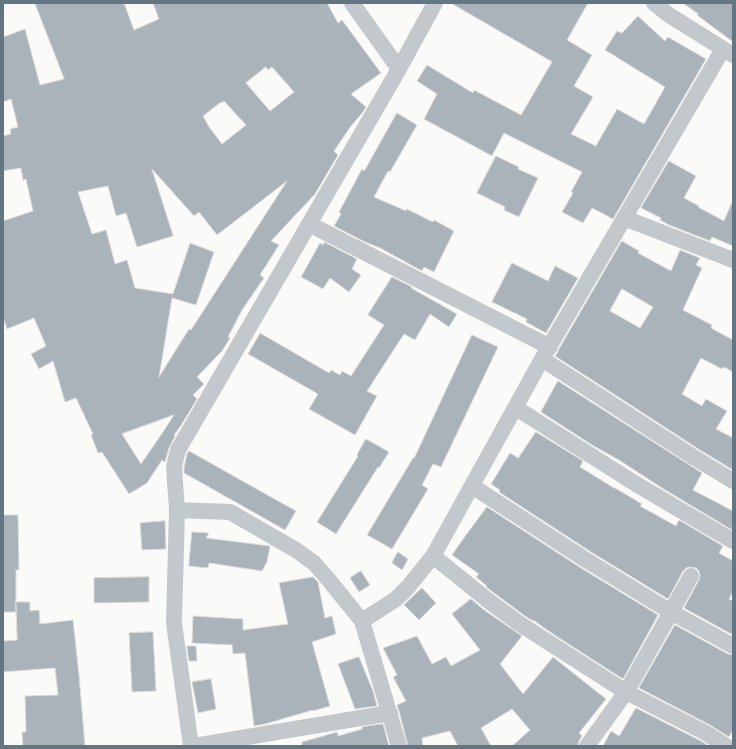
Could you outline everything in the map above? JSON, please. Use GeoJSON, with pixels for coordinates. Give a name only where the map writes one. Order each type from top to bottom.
{"type":"FeatureCollection","features":[{"type":"Feature","properties":{"kind":"street"},"geometry":{"type":"LineString","coordinates":[[352,3],[399,69]]}},
{"type":"Feature","properties":{"kind":"street"},"geometry":{"type":"LineString","coordinates":[[191,746],[174,623],[177,510],[174,467],[178,450],[399,69],[435,3]]}},
{"type":"Feature","properties":{"kind":"street"},"geometry":{"type":"LineString","coordinates":[[362,621],[396,599],[408,587],[433,556],[546,353],[624,218],[728,52],[669,15],[654,3]]}},
{"type":"Feature","properties":{"kind":"street"},"geometry":{"type":"LineString","coordinates":[[624,218],[733,260]]}},
{"type":"Feature","properties":{"kind":"street"},"geometry":{"type":"LineString","coordinates":[[309,224],[546,353],[695,458],[733,481]]}},
{"type":"Feature","properties":{"kind":"street"},"geometry":{"type":"LineString","coordinates":[[516,408],[636,484],[733,541]]}},
{"type":"Feature","properties":{"kind":"street"},"geometry":{"type":"LineString","coordinates":[[472,486],[586,560],[671,612],[733,646]]}},
{"type":"Feature","properties":{"kind":"street"},"geometry":{"type":"LineString","coordinates":[[177,510],[230,512],[296,550],[314,563],[362,621],[399,746]]}},
{"type":"Feature","properties":{"kind":"street"},"geometry":{"type":"LineString","coordinates":[[433,556],[520,624],[626,692],[706,733],[726,746]]}},
{"type":"Feature","properties":{"kind":"street"},"geometry":{"type":"LineString","coordinates":[[587,746],[626,692],[691,576]]}},
{"type":"Feature","properties":{"kind":"street"},"geometry":{"type":"LineString","coordinates":[[194,746],[390,713]]}},
{"type":"Feature","properties":{"kind":"building"},"geometry":{"type":"Polygon","coordinates":[[[35,3],[124,3],[134,30],[159,19],[153,3],[327,3],[338,23],[342,20],[381,73],[351,94],[366,107],[334,151],[338,155],[315,194],[271,241],[279,245],[260,275],[264,278],[242,310],[228,337],[230,338],[222,351],[197,377],[204,384],[193,395],[197,399],[174,435],[175,436],[169,448],[165,462],[162,460],[147,483],[129,494],[102,452],[98,453],[91,435],[93,434],[76,398],[65,402],[53,361],[39,369],[31,354],[46,346],[34,318],[7,329],[3,318],[3,221],[33,211],[26,179],[23,180],[21,168],[3,171],[3,136],[11,134],[10,129],[18,127],[11,99],[3,102],[3,37],[25,29],[40,85],[64,79],[35,3]],[[266,67],[246,83],[270,111],[294,92],[272,67],[268,70],[266,67]],[[224,101],[222,103],[221,102],[203,116],[209,127],[222,144],[246,125],[224,101]],[[152,169],[173,236],[137,247],[126,213],[116,216],[108,186],[78,192],[92,234],[106,230],[115,264],[127,260],[135,288],[173,294],[190,243],[214,252],[196,305],[172,298],[159,377],[287,181],[217,235],[199,212],[194,216],[152,169]],[[174,415],[122,434],[141,464],[174,415]]]}},
{"type":"Feature","properties":{"kind":"building"},"geometry":{"type":"Polygon","coordinates":[[[451,3],[588,3],[567,40],[592,55],[574,86],[593,97],[571,134],[596,146],[617,109],[644,124],[665,87],[605,50],[617,31],[622,33],[638,16],[665,41],[668,37],[706,59],[613,219],[592,208],[583,223],[562,212],[573,193],[571,192],[582,172],[504,133],[492,156],[424,119],[437,94],[417,81],[427,65],[473,93],[474,90],[521,115],[552,62],[451,3]]]}},
{"type":"Feature","properties":{"kind":"building"},"geometry":{"type":"Polygon","coordinates":[[[683,3],[733,3],[733,42],[697,15],[698,14],[683,3]]]}},
{"type":"Feature","properties":{"kind":"building"},"geometry":{"type":"Polygon","coordinates":[[[397,113],[417,125],[390,172],[388,171],[374,197],[406,211],[407,209],[433,222],[434,220],[454,231],[434,272],[424,267],[422,271],[380,248],[334,226],[341,214],[339,212],[362,169],[364,171],[397,113]]]}},
{"type":"Feature","properties":{"kind":"building"},"geometry":{"type":"Polygon","coordinates":[[[496,156],[519,167],[518,169],[538,178],[519,217],[504,210],[505,207],[477,193],[496,156]]]}},
{"type":"Feature","properties":{"kind":"building"},"geometry":{"type":"Polygon","coordinates":[[[669,161],[696,176],[684,198],[699,206],[698,207],[724,221],[733,200],[733,246],[712,237],[710,241],[669,225],[660,220],[661,218],[641,208],[669,161]]]}},
{"type":"Feature","properties":{"kind":"building"},"geometry":{"type":"Polygon","coordinates":[[[622,241],[639,251],[638,253],[671,271],[680,250],[700,258],[696,265],[702,268],[683,310],[712,325],[711,328],[733,340],[733,372],[724,367],[722,369],[701,358],[682,394],[702,406],[706,399],[727,411],[716,429],[733,438],[733,470],[555,356],[622,241]],[[622,289],[610,311],[640,328],[653,307],[622,289]]]}},
{"type":"Feature","properties":{"kind":"building"},"geometry":{"type":"Polygon","coordinates":[[[324,242],[357,259],[352,269],[361,275],[349,292],[330,278],[323,289],[301,277],[320,243],[323,245],[324,242]]]}},
{"type":"Feature","properties":{"kind":"building"},"geometry":{"type":"Polygon","coordinates":[[[512,263],[548,281],[555,266],[578,278],[546,333],[526,322],[527,319],[492,302],[512,263]]]}},
{"type":"Feature","properties":{"kind":"building"},"geometry":{"type":"Polygon","coordinates":[[[392,277],[412,287],[411,288],[457,314],[449,327],[430,314],[415,340],[404,334],[367,391],[377,396],[355,435],[309,409],[318,394],[248,354],[260,333],[329,373],[331,370],[340,375],[342,371],[351,376],[384,325],[368,315],[392,277]]]}},
{"type":"Feature","properties":{"kind":"building"},"geometry":{"type":"Polygon","coordinates":[[[472,335],[498,347],[441,467],[433,464],[422,485],[428,489],[392,549],[367,535],[414,458],[472,335]]]}},
{"type":"Feature","properties":{"kind":"building"},"geometry":{"type":"Polygon","coordinates":[[[558,381],[702,473],[693,490],[733,511],[732,530],[592,445],[541,412],[558,381]]]}},
{"type":"Feature","properties":{"kind":"building"},"geometry":{"type":"Polygon","coordinates":[[[536,432],[583,461],[580,467],[642,504],[640,506],[676,526],[679,520],[723,546],[719,553],[733,561],[733,592],[729,599],[733,601],[733,635],[684,608],[699,580],[699,571],[696,568],[690,567],[683,571],[668,599],[591,552],[499,492],[500,490],[491,484],[510,453],[518,458],[536,432]]]}},
{"type":"Feature","properties":{"kind":"building"},"geometry":{"type":"Polygon","coordinates":[[[366,439],[389,452],[336,534],[317,522],[358,456],[357,455],[366,439]]]}},
{"type":"Feature","properties":{"kind":"building"},"geometry":{"type":"Polygon","coordinates":[[[189,451],[296,511],[285,530],[184,473],[187,454],[189,451]]]}},
{"type":"Feature","properties":{"kind":"building"},"geometry":{"type":"Polygon","coordinates":[[[487,507],[581,568],[658,615],[623,679],[525,616],[486,587],[487,586],[476,577],[479,574],[452,555],[487,507]]]}},
{"type":"Feature","properties":{"kind":"building"},"geometry":{"type":"Polygon","coordinates":[[[3,515],[18,515],[19,570],[16,570],[16,612],[3,612],[3,515]]]}},
{"type":"Feature","properties":{"kind":"building"},"geometry":{"type":"Polygon","coordinates":[[[165,521],[166,549],[142,550],[140,523],[165,521]]]}},
{"type":"Feature","properties":{"kind":"building"},"geometry":{"type":"Polygon","coordinates":[[[192,532],[209,533],[206,538],[270,546],[267,562],[262,571],[209,563],[208,568],[189,566],[192,532]]]}},
{"type":"Feature","properties":{"kind":"building"},"geometry":{"type":"Polygon","coordinates":[[[398,552],[408,559],[402,570],[392,563],[398,552]]]}},
{"type":"Feature","properties":{"kind":"building"},"geometry":{"type":"Polygon","coordinates":[[[361,571],[370,585],[359,592],[350,578],[361,571]]]}},
{"type":"Feature","properties":{"kind":"building"},"geometry":{"type":"Polygon","coordinates":[[[149,577],[149,602],[94,603],[94,578],[149,577]]]}},
{"type":"Feature","properties":{"kind":"building"},"geometry":{"type":"Polygon","coordinates":[[[313,577],[318,582],[325,618],[332,616],[336,634],[312,642],[330,706],[254,726],[245,653],[233,654],[232,645],[192,643],[193,616],[243,619],[243,630],[288,624],[279,583],[313,577]]]}},
{"type":"Feature","properties":{"kind":"building"},"geometry":{"type":"Polygon","coordinates":[[[422,588],[436,603],[419,620],[404,605],[422,588]]]}},
{"type":"Feature","properties":{"kind":"building"},"geometry":{"type":"Polygon","coordinates":[[[471,599],[484,610],[522,636],[500,664],[523,694],[553,657],[606,699],[579,733],[582,736],[578,746],[512,746],[530,730],[512,709],[481,728],[491,746],[458,746],[450,731],[422,738],[423,746],[408,746],[397,705],[406,701],[393,677],[397,675],[383,648],[417,636],[432,664],[446,657],[451,666],[480,650],[452,614],[471,599]]]}},
{"type":"Feature","properties":{"kind":"building"},"geometry":{"type":"Polygon","coordinates":[[[16,602],[30,602],[30,611],[39,610],[40,624],[73,620],[85,746],[23,746],[22,732],[26,732],[25,696],[58,695],[55,668],[3,672],[3,641],[17,640],[16,602]]]}},
{"type":"Feature","properties":{"kind":"building"},"geometry":{"type":"Polygon","coordinates":[[[675,625],[728,654],[733,655],[733,730],[729,737],[710,725],[639,688],[675,625]]]}},
{"type":"Feature","properties":{"kind":"building"},"geometry":{"type":"Polygon","coordinates":[[[153,632],[156,691],[132,692],[129,633],[153,632]]]}},
{"type":"Feature","properties":{"kind":"building"},"geometry":{"type":"Polygon","coordinates":[[[187,646],[196,646],[197,661],[189,661],[187,646]]]}},
{"type":"Feature","properties":{"kind":"building"},"geometry":{"type":"Polygon","coordinates":[[[359,657],[373,691],[377,706],[355,709],[338,664],[359,657]]]}},
{"type":"Feature","properties":{"kind":"building"},"geometry":{"type":"Polygon","coordinates":[[[211,679],[216,709],[198,713],[192,682],[211,679]]]}},
{"type":"Feature","properties":{"kind":"building"},"geometry":{"type":"Polygon","coordinates":[[[636,708],[709,746],[603,746],[611,731],[619,736],[636,708]]]}},
{"type":"Feature","properties":{"kind":"building"},"geometry":{"type":"Polygon","coordinates":[[[383,724],[389,746],[302,746],[302,742],[337,732],[338,736],[362,729],[362,727],[383,724]]]}}]}
